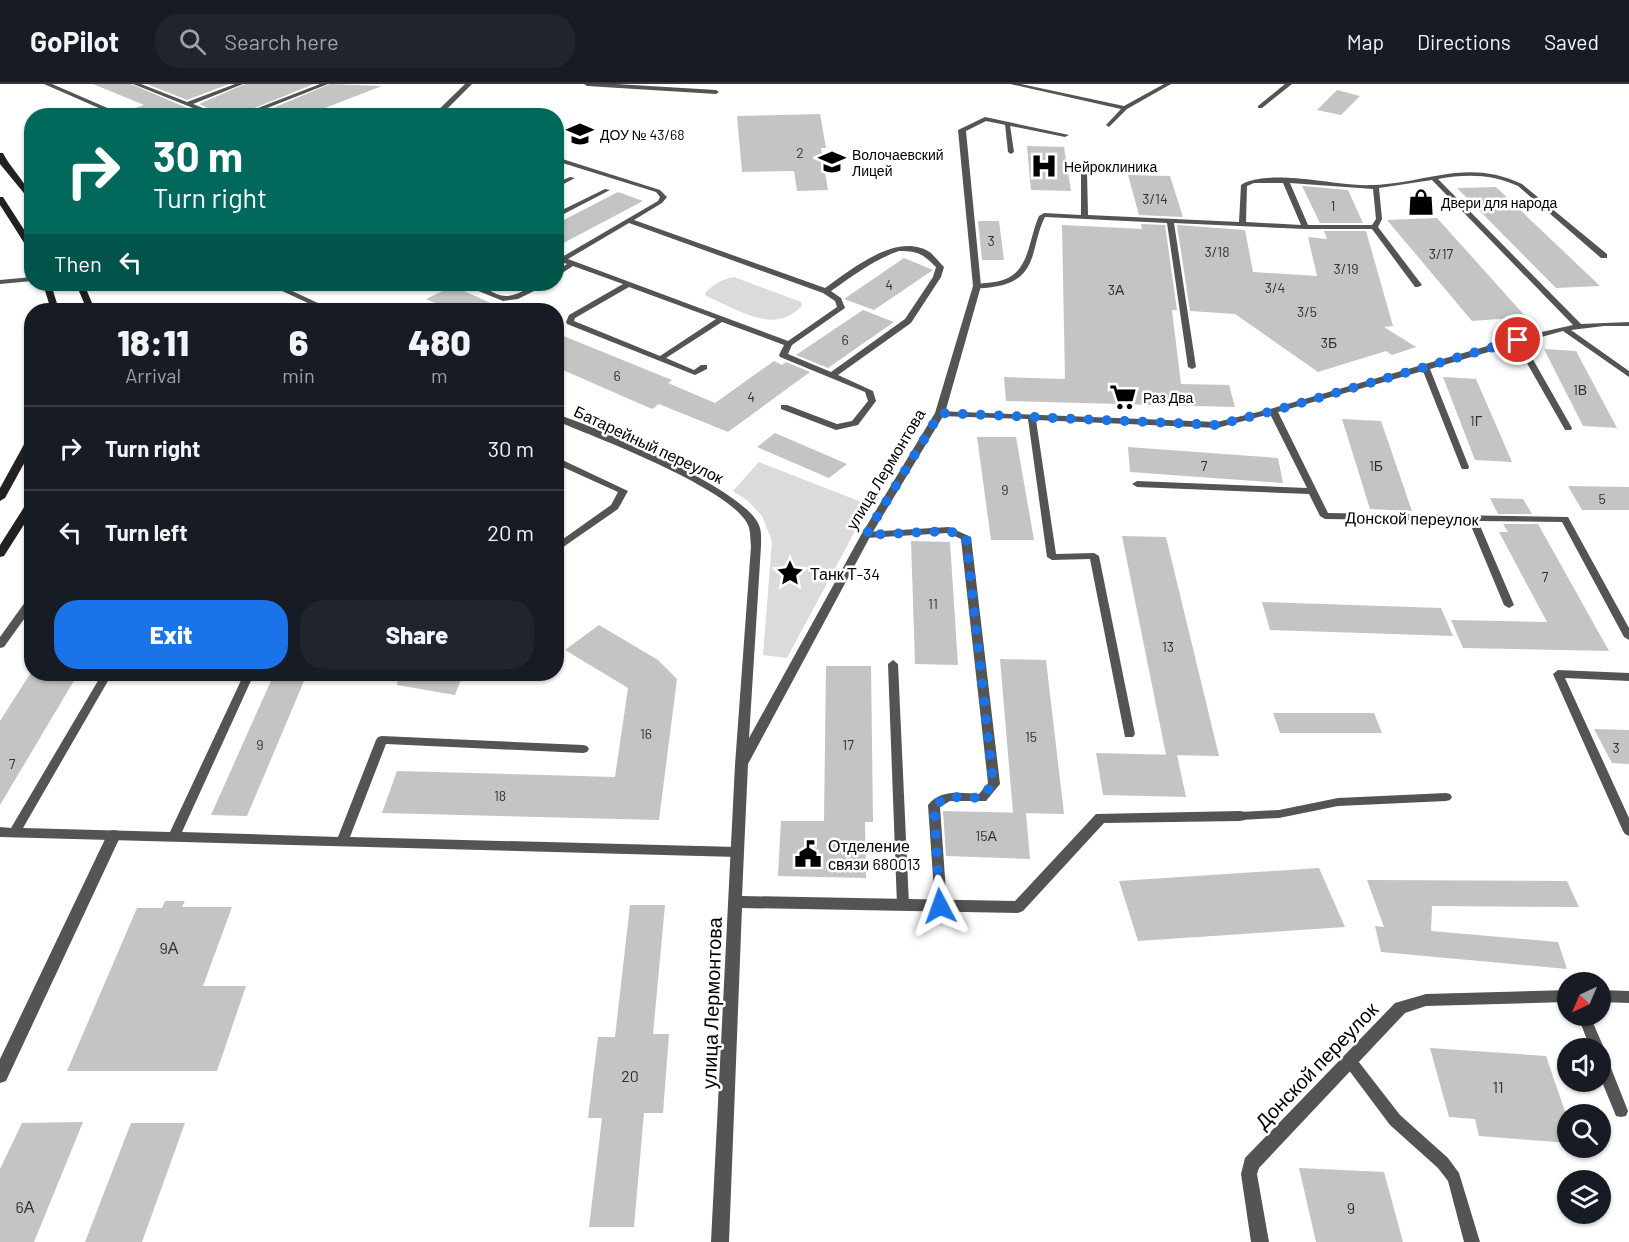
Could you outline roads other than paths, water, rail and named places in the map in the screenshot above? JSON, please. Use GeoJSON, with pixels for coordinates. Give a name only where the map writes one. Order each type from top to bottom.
{"type":"FeatureCollection","features":[{"type":"Feature","properties":{"kind":"main road"},"geometry":{"type":"LineString","coordinates":[[0,155],[24,190]]}},
{"type":"Feature","properties":{"kind":"main road"},"geometry":{"type":"LineString","coordinates":[[0,199],[24,236]]}},
{"type":"Feature","properties":{"kind":"main road"},"geometry":{"type":"LineString","coordinates":[[0,498],[24,454]]}},
{"type":"Feature","properties":{"kind":"main road"},"geometry":{"type":"LineString","coordinates":[[1,552],[24,516]]}},
{"type":"Feature","properties":{"kind":"street"},"geometry":{"type":"LineString","coordinates":[[444,108],[469,84]]}},
{"type":"Feature","properties":{"kind":"street","name":"улица Лермонтова"},"geometry":{"type":"LineString","coordinates":[[741,765],[866,535],[940,413],[977,286],[962,130],[985,119],[1065,135]]}},
{"type":"Feature","properties":{"kind":"street"},"geometry":{"type":"LineString","coordinates":[[287,291],[306,303]]}},
{"type":"Feature","properties":{"kind":"street","name":"Батарейный переулок"},"geometry":{"type":"LineString","coordinates":[[564,421],[708,485],[736,502],[754,524]]}},
{"type":"Feature","properties":{"kind":"street","name":"улица Лермонтова"},"geometry":{"type":"LineString","coordinates":[[720,1242],[741,765],[756,546],[754,524]]}},
{"type":"Feature","properties":{"kind":"street"},"geometry":{"type":"LineString","coordinates":[[735,902],[1018,908],[1101,818],[1240,816]]}},
{"type":"Feature","properties":{"kind":"street"},"geometry":{"type":"LineString","coordinates":[[0,1076],[114,835]]}},
{"type":"Feature","properties":{"kind":"street","name":"Донской переулок"},"geometry":{"type":"LineString","coordinates":[[1260,1242],[1248,1168],[1400,1008],[1426,1000],[1557,996]]}},
{"type":"Feature","properties":{"kind":"street"},"geometry":{"type":"LineString","coordinates":[[1611,996],[1629,997]]}},
{"type":"Feature","properties":{"kind":"lane"},"geometry":{"type":"LineString","coordinates":[[47,84],[104,108]]}},
{"type":"Feature","properties":{"kind":"lane"},"geometry":{"type":"LineString","coordinates":[[189,104],[240,84]]}},
{"type":"Feature","properties":{"kind":"lane"},"geometry":{"type":"LineString","coordinates":[[261,108],[325,84]]}},
{"type":"Feature","properties":{"kind":"lane"},"geometry":{"type":"LineString","coordinates":[[587,84],[716,92]]}},
{"type":"Feature","properties":{"kind":"lane"},"geometry":{"type":"LineString","coordinates":[[1018,84],[1125,108]]}},
{"type":"Feature","properties":{"kind":"lane"},"geometry":{"type":"LineString","coordinates":[[1109,125],[1125,108],[1167,84]]}},
{"type":"Feature","properties":{"kind":"lane"},"geometry":{"type":"LineString","coordinates":[[1260,108],[1289,84]]}},
{"type":"Feature","properties":{"kind":"lane"},"geometry":{"type":"LineString","coordinates":[[138,85],[199,108]]}},
{"type":"Feature","properties":{"kind":"lane"},"geometry":{"type":"LineString","coordinates":[[1007,124],[1011,152]]}},
{"type":"Feature","properties":{"kind":"lane"},"geometry":{"type":"LineString","coordinates":[[564,162],[658,191],[664,197],[660,202],[629,221],[564,256]]}},
{"type":"Feature","properties":{"kind":"lane"},"geometry":{"type":"LineString","coordinates":[[1084,172],[1085,217]]}},
{"type":"Feature","properties":{"kind":"lane"},"geometry":{"type":"LineString","coordinates":[[1242,225],[1244,185],[1253,181],[1376,187],[1433,177],[1492,175],[1511,180],[1604,256]]}},
{"type":"Feature","properties":{"kind":"lane"},"geometry":{"type":"LineString","coordinates":[[1433,177],[1578,325]]}},
{"type":"Feature","properties":{"kind":"lane"},"geometry":{"type":"LineString","coordinates":[[564,182],[572,178]]}},
{"type":"Feature","properties":{"kind":"lane"},"geometry":{"type":"LineString","coordinates":[[1286,181],[1305,227]]}},
{"type":"Feature","properties":{"kind":"lane"},"geometry":{"type":"LineString","coordinates":[[1374,227],[1379,219],[1376,187]]}},
{"type":"Feature","properties":{"kind":"lane"},"geometry":{"type":"LineString","coordinates":[[564,212],[607,190]]}},
{"type":"Feature","properties":{"kind":"lane"},"geometry":{"type":"LineString","coordinates":[[977,286],[1007,283],[1022,273],[1041,216],[1242,225],[1374,227]]}},
{"type":"Feature","properties":{"kind":"lane"},"geometry":{"type":"LineString","coordinates":[[629,221],[826,291],[838,300],[841,308],[789,344],[783,356],[869,391],[872,401],[855,423],[836,427],[784,407]]}},
{"type":"Feature","properties":{"kind":"lane"},"geometry":{"type":"LineString","coordinates":[[1170,222],[1192,367]]}},
{"type":"Feature","properties":{"kind":"lane"},"geometry":{"type":"LineString","coordinates":[[1374,227],[1418,285]]}},
{"type":"Feature","properties":{"kind":"lane"},"geometry":{"type":"LineString","coordinates":[[826,291],[883,254],[895,249],[922,250],[933,257],[939,267],[937,278],[908,321],[832,375]]}},
{"type":"Feature","properties":{"kind":"lane"},"geometry":{"type":"LineString","coordinates":[[564,260],[789,344]]}},
{"type":"Feature","properties":{"kind":"lane"},"geometry":{"type":"LineString","coordinates":[[564,269],[573,263]]}},
{"type":"Feature","properties":{"kind":"lane"},"geometry":{"type":"LineString","coordinates":[[0,282],[24,280]]}},
{"type":"Feature","properties":{"kind":"lane"},"geometry":{"type":"LineString","coordinates":[[629,284],[572,317],[570,322],[695,373],[704,367]]}},
{"type":"Feature","properties":{"kind":"lane"},"geometry":{"type":"LineString","coordinates":[[485,291],[503,299],[528,291]]}},
{"type":"Feature","properties":{"kind":"lane"},"geometry":{"type":"LineString","coordinates":[[660,359],[723,318]]}},
{"type":"Feature","properties":{"kind":"lane"},"geometry":{"type":"LineString","coordinates":[[940,413],[1032,419],[1217,425],[1564,328],[1578,325],[1629,324]]}},
{"type":"Feature","properties":{"kind":"lane"},"geometry":{"type":"LineString","coordinates":[[1564,328],[1629,375]]}},
{"type":"Feature","properties":{"kind":"lane"},"geometry":{"type":"LineString","coordinates":[[1518,340],[1568,428]]}},
{"type":"Feature","properties":{"kind":"lane"},"geometry":{"type":"LineString","coordinates":[[1425,366],[1465,467]]}},
{"type":"Feature","properties":{"kind":"lane","name":"Донской переулок"},"geometry":{"type":"LineString","coordinates":[[1273,411],[1325,516],[1565,519],[1629,637]]}},
{"type":"Feature","properties":{"kind":"lane"},"geometry":{"type":"LineString","coordinates":[[1032,419],[1052,557],[1094,556],[1129,734]]}},
{"type":"Feature","properties":{"kind":"lane"},"geometry":{"type":"LineString","coordinates":[[564,464],[623,491],[615,507],[564,543]]}},
{"type":"Feature","properties":{"kind":"lane"},"geometry":{"type":"LineString","coordinates":[[1137,484],[1311,491]]}},
{"type":"Feature","properties":{"kind":"lane"},"geometry":{"type":"LineString","coordinates":[[1473,519],[1509,605]]}},
{"type":"Feature","properties":{"kind":"lane"},"geometry":{"type":"LineString","coordinates":[[866,535],[949,531],[966,537],[993,783],[982,798],[948,797],[934,805],[940,906]]}},
{"type":"Feature","properties":{"kind":"lane"},"geometry":{"type":"LineString","coordinates":[[0,645],[24,611]]}},
{"type":"Feature","properties":{"kind":"lane"},"geometry":{"type":"LineString","coordinates":[[893,664],[903,905]]}},
{"type":"Feature","properties":{"kind":"lane"},"geometry":{"type":"LineString","coordinates":[[1629,677],[1558,674],[1629,831]]}},
{"type":"Feature","properties":{"kind":"lane"},"geometry":{"type":"LineString","coordinates":[[15,832],[103,681]]}},
{"type":"Feature","properties":{"kind":"lane"},"geometry":{"type":"LineString","coordinates":[[174,836],[246,681]]}},
{"type":"Feature","properties":{"kind":"lane"},"geometry":{"type":"LineString","coordinates":[[342,842],[382,740],[583,749]]}},
{"type":"Feature","properties":{"kind":"lane"},"geometry":{"type":"LineString","coordinates":[[1240,816],[1279,814],[1338,802],[1446,797]]}},
{"type":"Feature","properties":{"kind":"lane"},"geometry":{"type":"LineString","coordinates":[[0,832],[737,852]]}},
{"type":"Feature","properties":{"kind":"lane"},"geometry":{"type":"LineString","coordinates":[[1350,1061],[1395,1120],[1443,1163],[1454,1178],[1472,1242]]}},
{"type":"Feature","properties":{"kind":"lane"},"geometry":{"type":"LineString","coordinates":[[1611,1086],[1621,1111]]}},
{"type":"Feature","properties":{"kind":"place","name":"ДОУ № 43/68"},"geometry":{"type":"Point","coordinates":[580,134]}},
{"type":"Feature","properties":{"kind":"place","name":"Волочаевский Лицей"},"geometry":{"type":"Point","coordinates":[832,162]}},
{"type":"Feature","properties":{"kind":"place","name":"Нейроклиника"},"geometry":{"type":"Point","coordinates":[1044,166]}},
{"type":"Feature","properties":{"kind":"place","name":"Двери для народа"},"geometry":{"type":"Point","coordinates":[1421,202]}},
{"type":"Feature","properties":{"kind":"place","name":"Раз Два"},"geometry":{"type":"Point","coordinates":[1123,397]}},
{"type":"Feature","properties":{"kind":"place","name":"Танк Т-34"},"geometry":{"type":"Point","coordinates":[790,573]}},
{"type":"Feature","properties":{"kind":"place","name":"Отделение связи 680013"},"geometry":{"type":"Point","coordinates":[808,854]}}]}
